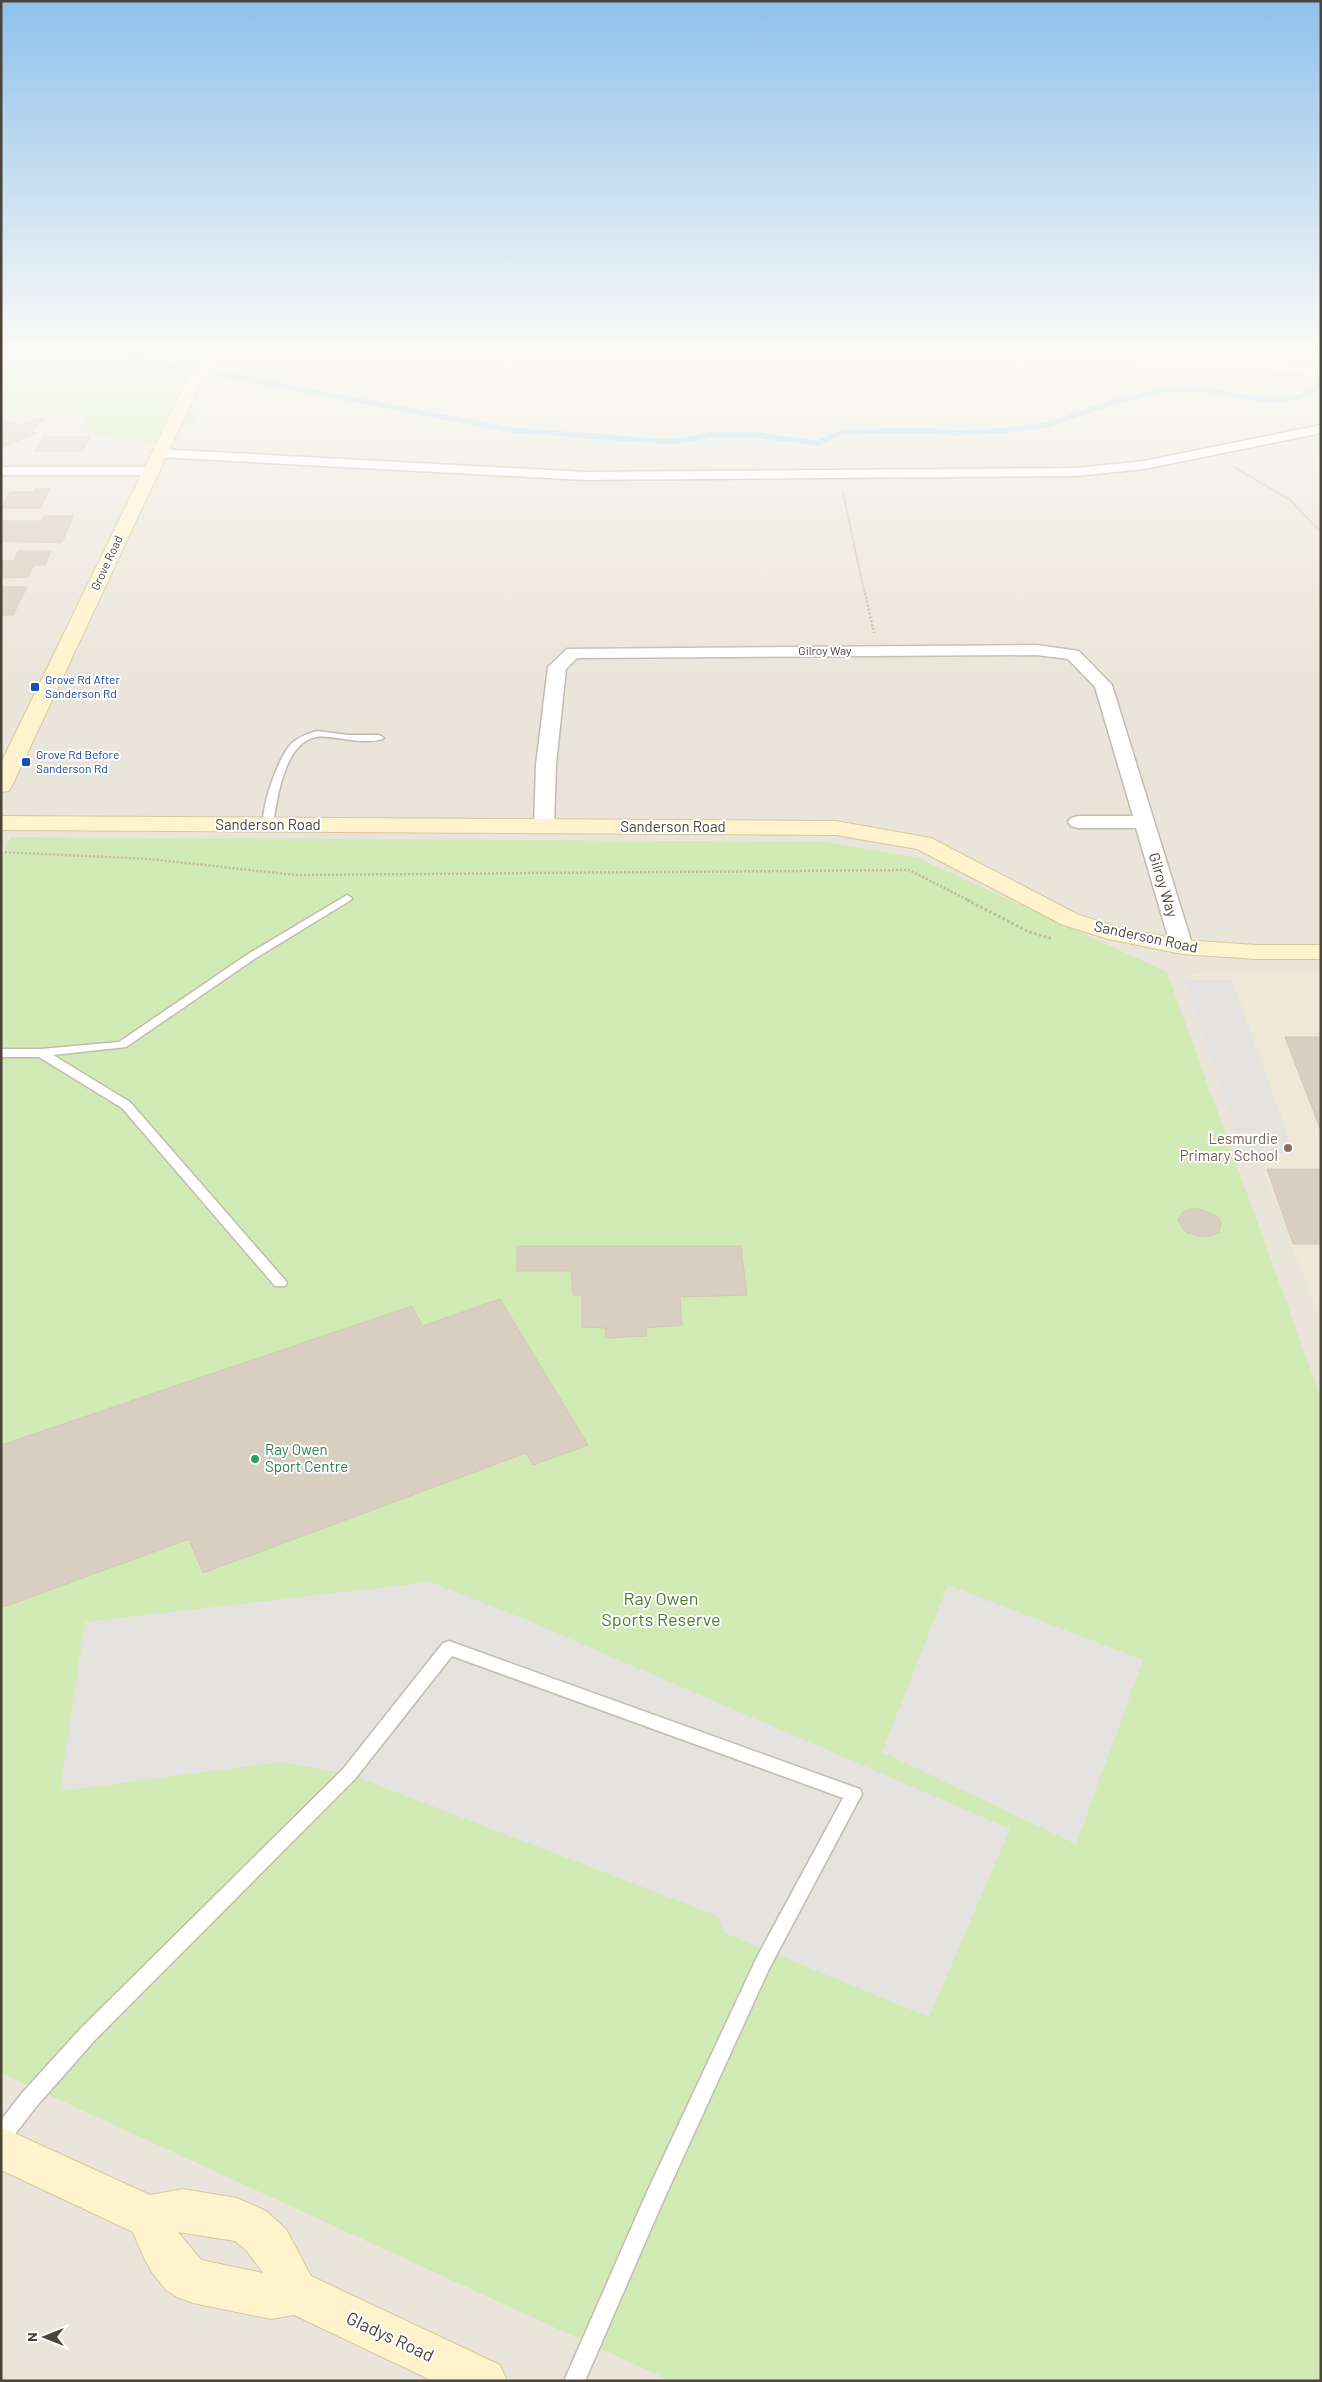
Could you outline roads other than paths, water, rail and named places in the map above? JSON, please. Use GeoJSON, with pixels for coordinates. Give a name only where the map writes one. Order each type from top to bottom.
{"type":"FeatureCollection","features":[{"type":"Feature","properties":{"kind":"street","name":"Grove Road"},"geometry":{"type":"LineString","coordinates":[[1,786],[155,461]]}},
{"type":"Feature","properties":{"kind":"street"},"geometry":{"type":"LineString","coordinates":[[310,461],[585,476],[1076,472],[1144,466],[1166,461]]}},
{"type":"Feature","properties":{"kind":"street"},"geometry":{"type":"LineString","coordinates":[[1,471],[151,471]]}},
{"type":"Feature","properties":{"kind":"street","name":"Gilroy Way"},"geometry":{"type":"LineString","coordinates":[[544,826],[546,765],[557,667],[573,653],[1037,650],[1073,655],[1103,685],[1182,947]]}},
{"type":"Feature","properties":{"kind":"street"},"geometry":{"type":"LineString","coordinates":[[1078,822],[1144,822]]}},
{"type":"Feature","properties":{"kind":"street","name":"Sanderson Road"},"geometry":{"type":"LineString","coordinates":[[1,823],[836,828],[923,843],[1071,920],[1116,934],[1182,947],[1256,952],[1321,952]]}},
{"type":"Feature","properties":{"kind":"street"},"geometry":{"type":"LineString","coordinates":[[1,2148],[149,2217],[167,2212],[183,2211],[227,2217],[246,2223],[267,2239],[277,2253],[295,2292],[271,2297],[193,2281],[182,2274],[170,2260],[158,2241],[149,2217]]}},
{"type":"Feature","properties":{"kind":"street","name":"Gladys Road"},"geometry":{"type":"LineString","coordinates":[[295,2292],[484,2381]]}},
{"type":"Feature","properties":{"kind":"lane"},"geometry":{"type":"LineString","coordinates":[[268,825],[271,801],[288,753],[293,746],[310,735],[319,734],[344,738],[379,738]]}},
{"type":"Feature","properties":{"kind":"lane"},"geometry":{"type":"LineString","coordinates":[[1,1053],[41,1053],[122,1045],[252,956],[347,898]]}},
{"type":"Feature","properties":{"kind":"lane"},"geometry":{"type":"LineString","coordinates":[[41,1053],[126,1105],[280,1283]]}},
{"type":"Feature","properties":{"kind":"lane"},"geometry":{"type":"LineString","coordinates":[[1,2136],[88,2034],[349,1774],[449,1648],[854,1794],[763,1962],[654,2199],[574,2381]]}},
{"type":"Feature","properties":{"kind":"place","name":"Grove Rd After Sanderson Rd"},"geometry":{"type":"Point","coordinates":[35,687]}},
{"type":"Feature","properties":{"kind":"place","name":"Grove Rd Before Sanderson Rd"},"geometry":{"type":"Point","coordinates":[26,762]}},
{"type":"Feature","properties":{"kind":"place","name":"Lesmurdie Primary School"},"geometry":{"type":"Point","coordinates":[1288,1148]}},
{"type":"Feature","properties":{"kind":"place","name":"Ray Owen Sport Centre"},"geometry":{"type":"Point","coordinates":[255,1459]}},
{"type":"Feature","properties":{"kind":"park label","name":"Ray Owen Sports Reserve"},"geometry":{"type":"Point","coordinates":[661,1609]}}]}
